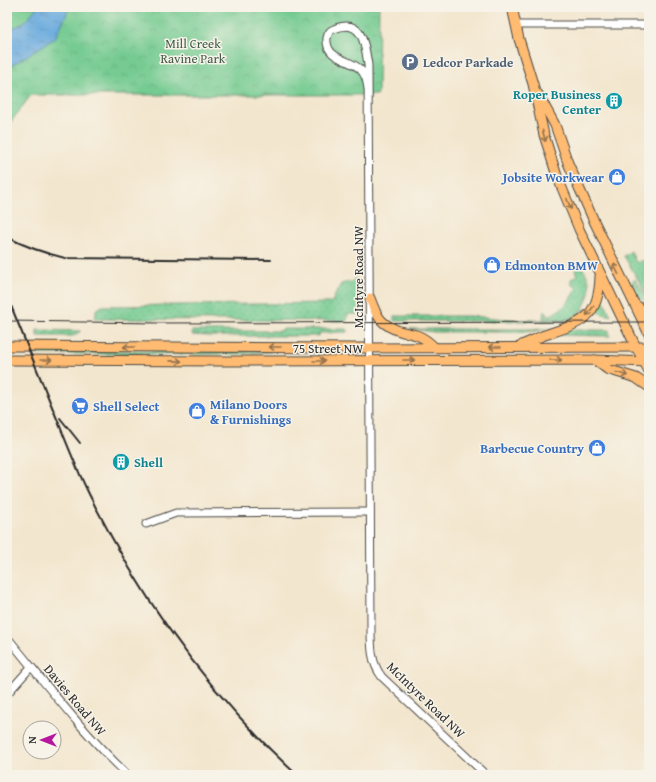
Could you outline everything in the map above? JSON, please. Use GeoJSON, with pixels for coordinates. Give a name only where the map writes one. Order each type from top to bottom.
{"type":"FeatureCollection","features":[{"type":"Feature","properties":{"kind":"main road"},"geometry":{"type":"LineString","coordinates":[[512,7],[533,84],[544,135],[554,168],[600,275],[636,347],[647,362],[649,370]]}},
{"type":"Feature","properties":{"kind":"main road"},"geometry":{"type":"LineString","coordinates":[[533,84],[555,125],[568,163],[649,334]]}},
{"type":"Feature","properties":{"kind":"main road"},"geometry":{"type":"LineString","coordinates":[[519,347],[542,336],[570,327],[586,317],[596,304],[600,290],[600,275]]}},
{"type":"Feature","properties":{"kind":"main road"},"geometry":{"type":"LineString","coordinates":[[370,298],[374,309],[383,322],[389,327],[419,336],[434,346]]}},
{"type":"Feature","properties":{"kind":"main road"},"geometry":{"type":"LineString","coordinates":[[634,304],[649,315]]}},
{"type":"Feature","properties":{"kind":"main road","name":"75 Street NW"},"geometry":{"type":"LineString","coordinates":[[7,346],[649,347]]}},
{"type":"Feature","properties":{"kind":"main road","name":"75 Street NW"},"geometry":{"type":"LineString","coordinates":[[7,360],[595,360],[647,362]]}},
{"type":"Feature","properties":{"kind":"main road"},"geometry":{"type":"LineString","coordinates":[[595,360],[607,369],[636,378],[649,387]]}},
{"type":"Feature","properties":{"kind":"street"},"geometry":{"type":"LineString","coordinates":[[516,25],[649,25]]}},
{"type":"Feature","properties":{"kind":"street","name":"McIntyre Road NW"},"geometry":{"type":"LineString","coordinates":[[368,89],[365,76],[361,70],[335,56],[329,49],[327,40],[328,34],[331,30],[340,26],[348,26],[357,29],[362,35],[366,47],[367,59],[368,89],[370,298],[371,649],[376,667],[382,677],[486,775]]}},
{"type":"Feature","properties":{"kind":"street"},"geometry":{"type":"LineString","coordinates":[[146,524],[176,513],[370,512]]}},
{"type":"Feature","properties":{"kind":"street","name":"Davies Road NW"},"geometry":{"type":"LineString","coordinates":[[7,637],[94,741],[128,775]]}},
{"type":"Feature","properties":{"kind":"street"},"geometry":{"type":"LineString","coordinates":[[7,694],[31,667]]}},
{"type":"Feature","properties":{"kind":"green space","name":"Mill Creek Ravine Park"},"geometry":{"type":"Polygon","coordinates":[[[7,7],[379,7],[378,95],[31,95],[7,127],[7,7]]]}},
{"type":"Feature","properties":{"kind":"green space"},"geometry":{"type":"Polygon","coordinates":[[[631,251],[636,263],[643,260],[645,261],[645,280],[649,287],[649,301],[624,256],[631,251]]]}},
{"type":"Feature","properties":{"kind":"green space"},"geometry":{"type":"Polygon","coordinates":[[[582,267],[588,278],[590,287],[586,302],[580,311],[576,315],[569,318],[543,318],[544,310],[548,316],[558,311],[569,301],[577,287],[572,285],[571,279],[577,276],[575,270],[582,267]]]}},
{"type":"Feature","properties":{"kind":"green space"},"geometry":{"type":"Polygon","coordinates":[[[355,278],[359,282],[362,290],[362,314],[349,314],[347,316],[347,321],[95,319],[96,310],[102,306],[331,303],[341,284],[354,281],[355,278]]]}},
{"type":"Feature","properties":{"kind":"green space"},"geometry":{"type":"Polygon","coordinates":[[[635,279],[649,303],[649,309],[631,282],[635,279]]]}},
{"type":"Feature","properties":{"kind":"green space"},"geometry":{"type":"Polygon","coordinates":[[[601,298],[603,299],[611,316],[596,312],[601,298]]]}},
{"type":"Feature","properties":{"kind":"green space"},"geometry":{"type":"Polygon","coordinates":[[[586,309],[573,321],[394,321],[394,316],[470,316],[522,320],[569,319],[579,314],[586,309]]]}},
{"type":"Feature","properties":{"kind":"green space"},"geometry":{"type":"Polygon","coordinates":[[[282,329],[347,329],[347,332],[319,333],[319,336],[192,335],[192,331],[281,331],[282,329]]]}},
{"type":"Feature","properties":{"kind":"green space"},"geometry":{"type":"Polygon","coordinates":[[[409,329],[552,329],[525,332],[434,332],[409,329]]]}},
{"type":"Feature","properties":{"kind":"green space"},"geometry":{"type":"Polygon","coordinates":[[[37,330],[81,331],[73,336],[37,336],[37,330]]]}},
{"type":"Feature","properties":{"kind":"green space"},"geometry":{"type":"Polygon","coordinates":[[[571,330],[609,330],[610,336],[559,335],[571,330]]]}},
{"type":"Feature","properties":{"kind":"green space"},"geometry":{"type":"Polygon","coordinates":[[[31,351],[271,352],[234,354],[32,354],[31,351]]]}},
{"type":"Feature","properties":{"kind":"water"},"geometry":{"type":"Polygon","coordinates":[[[37,7],[71,7],[55,38],[7,68],[7,29],[21,24],[37,7]]]}},
{"type":"Feature","properties":{"kind":"tram line"},"geometry":{"type":"LineString","coordinates":[[7,321],[157,323],[649,322]]}},
{"type":"Feature","properties":{"kind":"railway"},"geometry":{"type":"LineString","coordinates":[[7,237],[21,244],[65,258],[271,260]]}},
{"type":"Feature","properties":{"kind":"railway"},"geometry":{"type":"LineString","coordinates":[[7,296],[80,476],[109,533],[131,571],[180,644],[207,679],[236,713],[297,775]]}},
{"type":"Feature","properties":{"kind":"railway"},"geometry":{"type":"LineString","coordinates":[[60,418],[80,443]]}},
{"type":"Feature","properties":{"kind":"place","name":"Ledcor Parkade"},"geometry":{"type":"Point","coordinates":[410,62]}},
{"type":"Feature","properties":{"kind":"place","name":"Roper Business Center"},"geometry":{"type":"Point","coordinates":[614,101]}},
{"type":"Feature","properties":{"kind":"place","name":"Jobsite Workwear"},"geometry":{"type":"Point","coordinates":[617,177]}},
{"type":"Feature","properties":{"kind":"place","name":"Edmonton BMW"},"geometry":{"type":"Point","coordinates":[492,265]}},
{"type":"Feature","properties":{"kind":"place","name":"Shell Select"},"geometry":{"type":"Point","coordinates":[80,406]}},
{"type":"Feature","properties":{"kind":"place","name":"Milano Doors & Furnishings"},"geometry":{"type":"Point","coordinates":[197,411]}},
{"type":"Feature","properties":{"kind":"place","name":"Barbecue Country"},"geometry":{"type":"Point","coordinates":[597,448]}},
{"type":"Feature","properties":{"kind":"place","name":"Shell"},"geometry":{"type":"Point","coordinates":[121,462]}}]}
